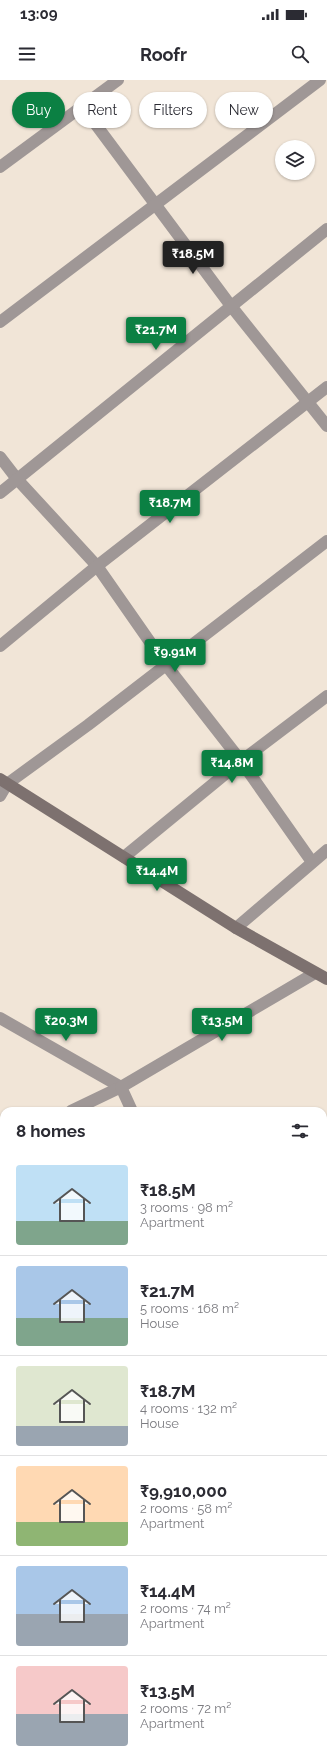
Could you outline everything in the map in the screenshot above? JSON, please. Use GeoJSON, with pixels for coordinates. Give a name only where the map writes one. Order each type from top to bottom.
{"type":"FeatureCollection","features":[{"type":"Feature","properties":{"kind":"street"},"geometry":{"type":"LineString","coordinates":[[101,92],[118,80]]}},
{"type":"Feature","properties":{"kind":"street"},"geometry":{"type":"LineString","coordinates":[[0,322],[320,80]]}},
{"type":"Feature","properties":{"kind":"street"},"geometry":{"type":"LineString","coordinates":[[0,167],[73,113]]}},
{"type":"Feature","properties":{"kind":"street"},"geometry":{"type":"LineString","coordinates":[[99,128],[231,306],[327,426]]}},
{"type":"Feature","properties":{"kind":"street"},"geometry":{"type":"LineString","coordinates":[[0,493],[327,229]]}},
{"type":"Feature","properties":{"kind":"street"},"geometry":{"type":"LineString","coordinates":[[0,646],[97,566],[327,387]]}},
{"type":"Feature","properties":{"kind":"street"},"geometry":{"type":"LineString","coordinates":[[0,457],[17,479],[97,566],[166,665],[241,762],[312,862]]}},
{"type":"Feature","properties":{"kind":"street"},"geometry":{"type":"LineString","coordinates":[[0,796],[3,782],[88,725],[327,541]]}},
{"type":"Feature","properties":{"kind":"street"},"geometry":{"type":"LineString","coordinates":[[124,856],[241,762],[327,696]]}},
{"type":"Feature","properties":{"kind":"street"},"geometry":{"type":"LineString","coordinates":[[3,782],[124,856],[236,928],[327,979]]}},
{"type":"Feature","properties":{"kind":"street"},"geometry":{"type":"LineString","coordinates":[[236,928],[327,850]]}},
{"type":"Feature","properties":{"kind":"street"},"geometry":{"type":"LineString","coordinates":[[79,1107],[121,1087],[316,973]]}},
{"type":"Feature","properties":{"kind":"street"},"geometry":{"type":"LineString","coordinates":[[0,1018],[121,1087],[130,1107]]}}]}
